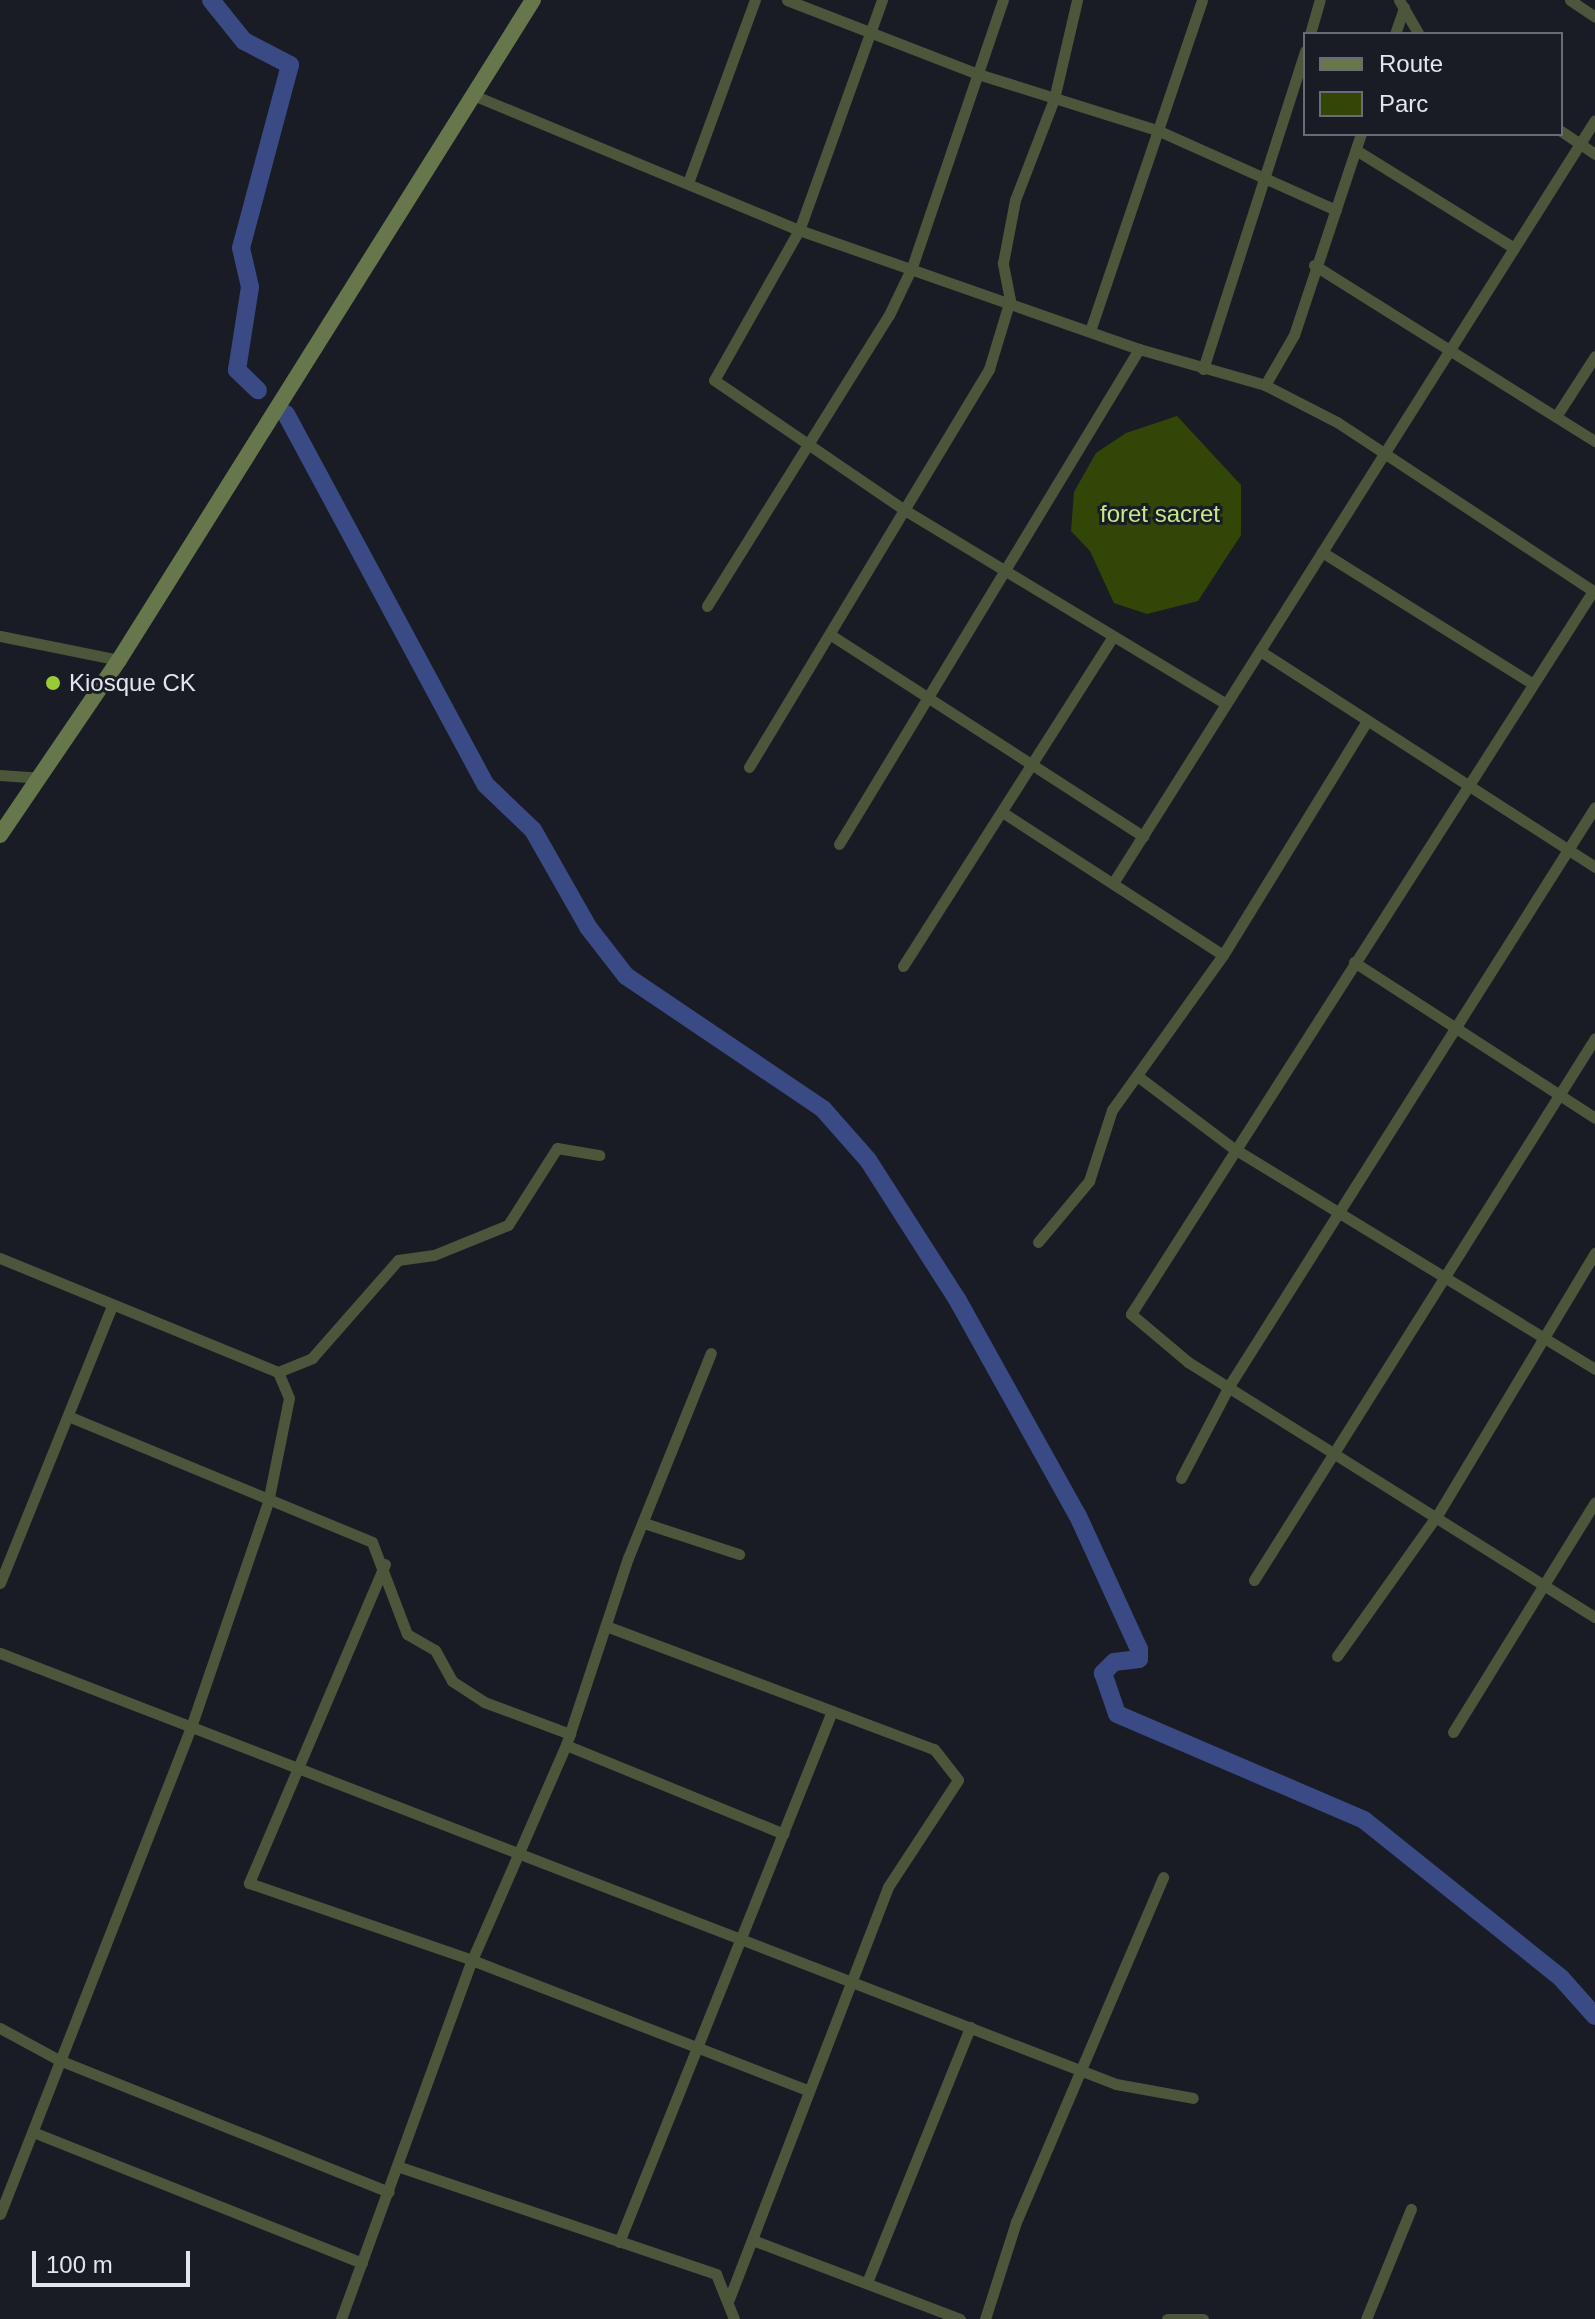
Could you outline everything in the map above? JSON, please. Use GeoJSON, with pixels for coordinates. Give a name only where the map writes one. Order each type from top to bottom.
{"type":"FeatureCollection","features":[{"type":"Feature","properties":{"kind":"main road"},"geometry":{"type":"LineString","coordinates":[[0,835],[119,660],[533,0]]}},
{"type":"Feature","properties":{"kind":"street"},"geometry":{"type":"LineString","coordinates":[[689,180],[755,0]]}},
{"type":"Feature","properties":{"kind":"street"},"geometry":{"type":"LineString","coordinates":[[787,0],[978,74],[1157,130],[1266,183],[1336,210]]}},
{"type":"Feature","properties":{"kind":"street"},"geometry":{"type":"LineString","coordinates":[[882,0],[799,230],[714,380],[807,439],[903,509],[1112,638],[1226,704]]}},
{"type":"Feature","properties":{"kind":"street"},"geometry":{"type":"LineString","coordinates":[[707,606],[912,267],[1003,0]]}},
{"type":"Feature","properties":{"kind":"street"},"geometry":{"type":"LineString","coordinates":[[749,767],[834,637],[903,509],[989,369],[1010,300],[1003,263],[1015,200],[1054,99],[1077,0]]}},
{"type":"Feature","properties":{"kind":"street"},"geometry":{"type":"LineString","coordinates":[[1090,331],[1202,0]]}},
{"type":"Feature","properties":{"kind":"street"},"geometry":{"type":"LineString","coordinates":[[1311,32],[1320,0]]}},
{"type":"Feature","properties":{"kind":"street"},"geometry":{"type":"LineString","coordinates":[[1570,0],[1595,17]]}},
{"type":"Feature","properties":{"kind":"street"},"geometry":{"type":"LineString","coordinates":[[1396,32],[1403,4]]}},
{"type":"Feature","properties":{"kind":"street"},"geometry":{"type":"LineString","coordinates":[[1403,4],[1418,32]]}},
{"type":"Feature","properties":{"kind":"street"},"geometry":{"type":"LineString","coordinates":[[1203,369],[1266,183],[1303,58]]}},
{"type":"Feature","properties":{"kind":"street"},"geometry":{"type":"LineString","coordinates":[[473,95],[689,180],[799,230],[1010,300],[1139,349],[1265,385],[1384,454],[1594,591],[1233,1148],[1131,1314],[1229,1386],[1438,1514],[1595,1617]]}},
{"type":"Feature","properties":{"kind":"street"},"geometry":{"type":"LineString","coordinates":[[1113,883],[1595,120]]}},
{"type":"Feature","properties":{"kind":"street"},"geometry":{"type":"LineString","coordinates":[[1563,132],[1595,154]]}},
{"type":"Feature","properties":{"kind":"street"},"geometry":{"type":"LineString","coordinates":[[1265,385],[1294,335],[1314,265],[1360,136]]}},
{"type":"Feature","properties":{"kind":"street"},"geometry":{"type":"LineString","coordinates":[[1356,150],[1514,248]]}},
{"type":"Feature","properties":{"kind":"street"},"geometry":{"type":"LineString","coordinates":[[1314,265],[1452,346],[1595,441]]}},
{"type":"Feature","properties":{"kind":"street"},"geometry":{"type":"LineString","coordinates":[[839,844],[1139,349]]}},
{"type":"Feature","properties":{"kind":"street"},"geometry":{"type":"LineString","coordinates":[[1557,415],[1595,356]]}},
{"type":"Feature","properties":{"kind":"street"},"geometry":{"type":"LineString","coordinates":[[1322,552],[1532,683]]}},
{"type":"Feature","properties":{"kind":"street"},"geometry":{"type":"LineString","coordinates":[[0,636],[119,660]]}},
{"type":"Feature","properties":{"kind":"street"},"geometry":{"type":"LineString","coordinates":[[834,637],[1030,768],[1143,836]]}},
{"type":"Feature","properties":{"kind":"street"},"geometry":{"type":"LineString","coordinates":[[903,966],[1112,638]]}},
{"type":"Feature","properties":{"kind":"street"},"geometry":{"type":"LineString","coordinates":[[1260,651],[1365,724],[1595,867]]}},
{"type":"Feature","properties":{"kind":"street"},"geometry":{"type":"LineString","coordinates":[[1038,1242],[1089,1181],[1112,1110],[1140,1078],[1223,955],[1365,724]]}},
{"type":"Feature","properties":{"kind":"street"},"geometry":{"type":"LineString","coordinates":[[0,775],[39,778]]}},
{"type":"Feature","properties":{"kind":"street"},"geometry":{"type":"LineString","coordinates":[[1181,1478],[1229,1386],[1335,1213],[1452,1025],[1595,807]]}},
{"type":"Feature","properties":{"kind":"street"},"geometry":{"type":"LineString","coordinates":[[1002,812],[1223,955]]}},
{"type":"Feature","properties":{"kind":"street"},"geometry":{"type":"LineString","coordinates":[[1354,962],[1556,1096],[1595,1118]]}},
{"type":"Feature","properties":{"kind":"street"},"geometry":{"type":"LineString","coordinates":[[1254,1580],[1332,1450],[1595,1038]]}},
{"type":"Feature","properties":{"kind":"street"},"geometry":{"type":"LineString","coordinates":[[1140,1078],[1233,1148],[1335,1213],[1447,1273],[1595,1369]]}},
{"type":"Feature","properties":{"kind":"street"},"geometry":{"type":"LineString","coordinates":[[0,1258],[278,1372],[312,1358],[398,1260],[434,1255],[508,1225],[557,1148],[599,1155]]}},
{"type":"Feature","properties":{"kind":"street"},"geometry":{"type":"LineString","coordinates":[[1337,1656],[1438,1514],[1595,1253]]}},
{"type":"Feature","properties":{"kind":"street"},"geometry":{"type":"LineString","coordinates":[[0,1583],[112,1306]]}},
{"type":"Feature","properties":{"kind":"street"},"geometry":{"type":"LineString","coordinates":[[341,2319],[472,1960],[568,1740],[606,1626],[711,1353]]}},
{"type":"Feature","properties":{"kind":"street"},"geometry":{"type":"LineString","coordinates":[[0,2214],[191,1727],[268,1502],[289,1398],[278,1372]]}},
{"type":"Feature","properties":{"kind":"street"},"geometry":{"type":"LineString","coordinates":[[68,1416],[268,1502],[372,1542],[385,1564],[407,1634],[435,1650],[452,1681],[484,1702],[784,1834]]}},
{"type":"Feature","properties":{"kind":"street"},"geometry":{"type":"LineString","coordinates":[[1453,1732],[1541,1584],[1595,1502]]}},
{"type":"Feature","properties":{"kind":"street"},"geometry":{"type":"LineString","coordinates":[[647,1524],[739,1554]]}},
{"type":"Feature","properties":{"kind":"street"},"geometry":{"type":"LineString","coordinates":[[385,1564],[249,1883],[472,1960],[701,2046],[807,2090]]}},
{"type":"Feature","properties":{"kind":"street"},"geometry":{"type":"LineString","coordinates":[[606,1626],[934,1749],[958,1780],[888,1887],[807,2090],[755,2241],[729,2299]]}},
{"type":"Feature","properties":{"kind":"street"},"geometry":{"type":"LineString","coordinates":[[0,1653],[521,1851],[1082,2071],[1193,2098]]}},
{"type":"Feature","properties":{"kind":"street"},"geometry":{"type":"LineString","coordinates":[[619,2242],[745,1940],[832,1711]]}},
{"type":"Feature","properties":{"kind":"street"},"geometry":{"type":"LineString","coordinates":[[985,2319],[1016,2222],[1163,1877]]}},
{"type":"Feature","properties":{"kind":"street"},"geometry":{"type":"LineString","coordinates":[[868,2280],[970,2027]]}},
{"type":"Feature","properties":{"kind":"street"},"geometry":{"type":"LineString","coordinates":[[0,2028],[59,2060],[389,2192]]}},
{"type":"Feature","properties":{"kind":"street"},"geometry":{"type":"LineString","coordinates":[[33,2132],[362,2263]]}},
{"type":"Feature","properties":{"kind":"street"},"geometry":{"type":"LineString","coordinates":[[397,2166],[716,2274],[729,2299],[734,2319]]}},
{"type":"Feature","properties":{"kind":"street"},"geometry":{"type":"LineString","coordinates":[[1366,2319],[1411,2209]]}},
{"type":"Feature","properties":{"kind":"street"},"geometry":{"type":"LineString","coordinates":[[755,2241],[868,2280],[960,2319]]}},
{"type":"Feature","properties":{"kind":"street"},"geometry":{"type":"LineString","coordinates":[[1167,2319],[1203,2319]]}},
{"type":"Feature","properties":{"kind":"green space","name":"foret sacret"},"geometry":{"type":"Polygon","coordinates":[[[1177,416],[1241,485],[1241,535],[1198,601],[1147,614],[1114,603],[1090,551],[1071,531],[1074,492],[1096,453],[1126,433],[1177,416]]]}},
{"type":"Feature","properties":{"kind":"waterway"},"geometry":{"type":"LineString","coordinates":[[211,0],[244,41],[290,65],[241,248],[250,287],[237,370],[258,390]]}},
{"type":"Feature","properties":{"kind":"waterway"},"geometry":{"type":"LineString","coordinates":[[286,414],[486,785],[533,830],[588,927],[626,976],[823,1109],[868,1160],[957,1299],[1078,1516],[1139,1649],[1139,1659],[1114,1662],[1103,1673],[1117,1714],[1364,1820],[1561,1978],[1595,2016]]}},
{"type":"Feature","properties":{"kind":"place","name":"Kiosque CK"},"geometry":{"type":"Point","coordinates":[53,683]}}]}
